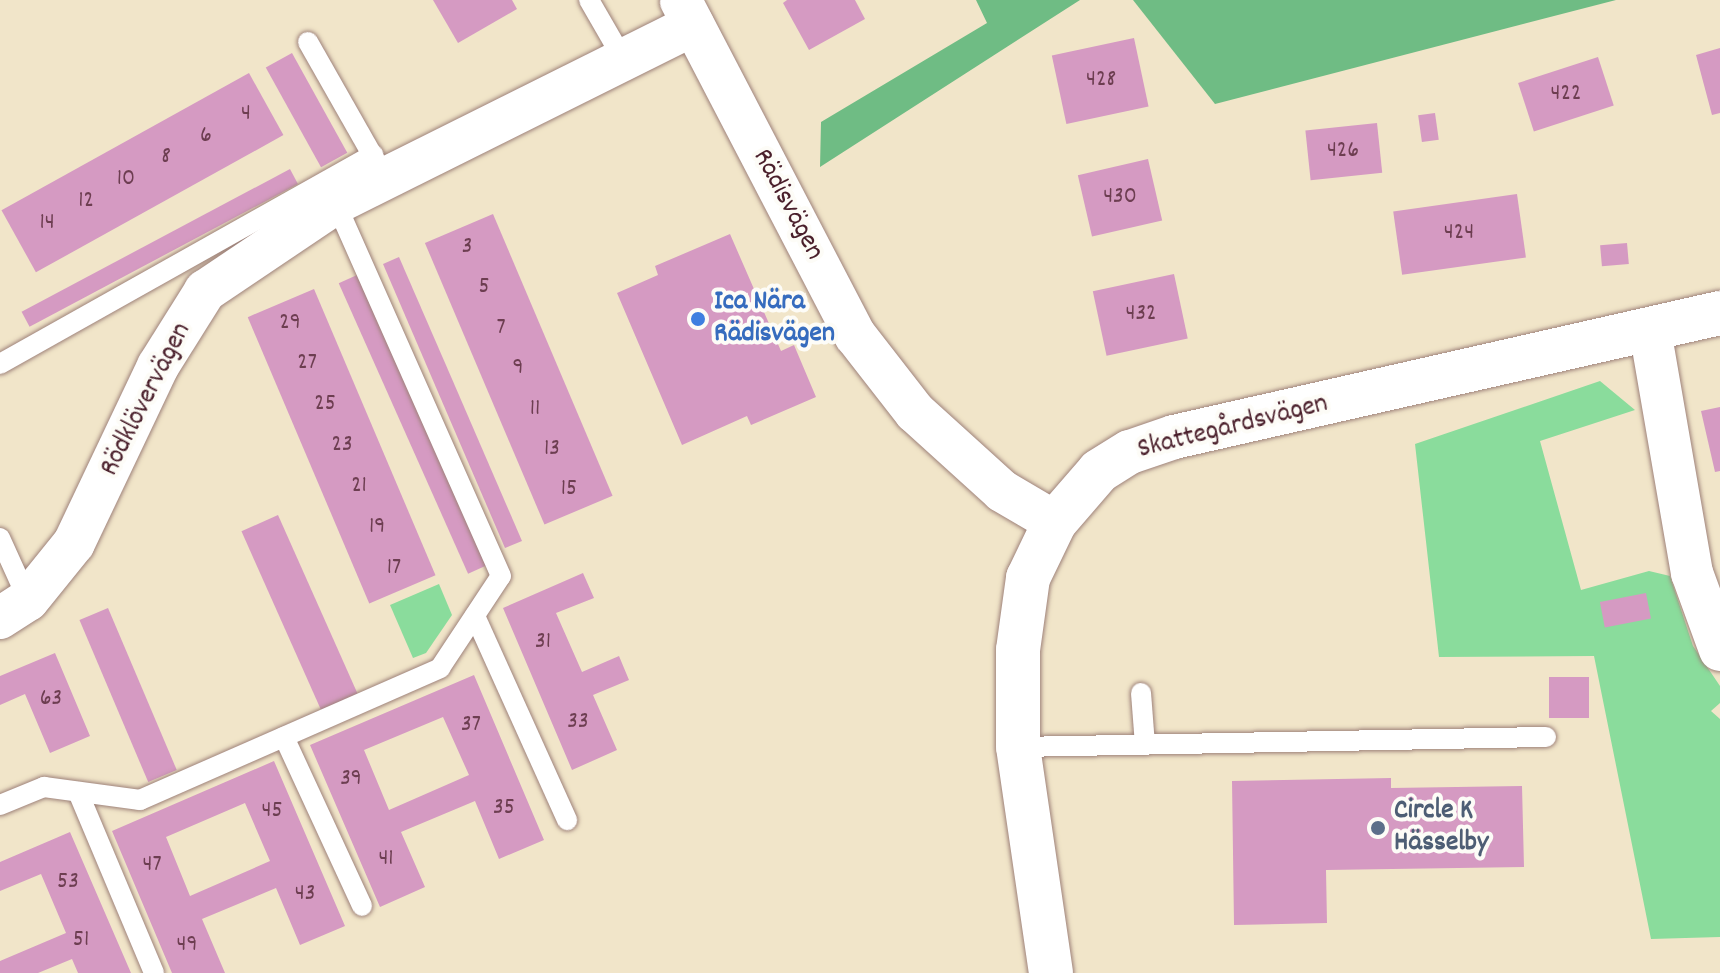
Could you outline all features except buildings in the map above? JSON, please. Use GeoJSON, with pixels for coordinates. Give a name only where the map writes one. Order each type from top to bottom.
{"type":"FeatureCollection","features":[{"type":"Feature","properties":{"kind":"street","name":"Rödklövervägen"},"geometry":{"type":"LineString","coordinates":[[14,609],[74,543],[158,366],[205,291],[336,203],[379,167],[623,59],[687,12]]}},
{"type":"Feature","properties":{"kind":"street","name":"Rädisvägen"},"geometry":{"type":"LineString","coordinates":[[687,12],[855,335],[915,412],[1002,491],[1055,522]]}},
{"type":"Feature","properties":{"kind":"street","name":"Skattegårdsvägen"},"geometry":{"type":"LineString","coordinates":[[1051,973],[1018,747],[1018,650],[1028,578],[1055,522],[1099,471],[1130,452],[1174,437],[1720,313]]}},
{"type":"Feature","properties":{"kind":"street"},"geometry":{"type":"LineString","coordinates":[[1650,330],[1703,538],[1692,573],[1720,650]]}},
{"type":"Feature","properties":{"kind":"lane"},"geometry":{"type":"LineString","coordinates":[[589,0],[623,59]]}},
{"type":"Feature","properties":{"kind":"lane"},"geometry":{"type":"LineString","coordinates":[[308,42],[379,167]]}},
{"type":"Feature","properties":{"kind":"lane","name":"Rödklövervägen"},"geometry":{"type":"LineString","coordinates":[[0,364],[379,167]]}},
{"type":"Feature","properties":{"kind":"lane"},"geometry":{"type":"LineString","coordinates":[[0,805],[44,787],[140,800],[440,668],[501,576],[336,203]]}},
{"type":"Feature","properties":{"kind":"lane","name":"Rödklövervägen"},"geometry":{"type":"LineString","coordinates":[[0,538],[14,609]]}},
{"type":"Feature","properties":{"kind":"lane"},"geometry":{"type":"LineString","coordinates":[[475,616],[567,820]]}},
{"type":"Feature","properties":{"kind":"lane"},"geometry":{"type":"LineString","coordinates":[[1141,693],[1145,745]]}},
{"type":"Feature","properties":{"kind":"lane"},"geometry":{"type":"LineString","coordinates":[[284,737],[362,906]]}},
{"type":"Feature","properties":{"kind":"lane"},"geometry":{"type":"LineString","coordinates":[[1018,747],[1546,737]]}},
{"type":"Feature","properties":{"kind":"lane"},"geometry":{"type":"LineString","coordinates":[[78,792],[154,973]]}},
{"type":"Feature","properties":{"kind":"green space"},"geometry":{"type":"Polygon","coordinates":[[[976,0],[1080,0],[820,167],[821,122],[987,23],[976,0]]]}},
{"type":"Feature","properties":{"kind":"green space"},"geometry":{"type":"Polygon","coordinates":[[[1133,0],[1616,0],[1215,104],[1133,0]]]}},
{"type":"Feature","properties":{"kind":"green space"},"geometry":{"type":"Polygon","coordinates":[[[1600,381],[1635,410],[1540,441],[1581,590],[1649,571],[1670,576],[1693,646],[1720,686],[1720,703],[1711,711],[1720,719],[1720,937],[1651,939],[1594,656],[1439,657],[1415,444],[1600,381]]]}},
{"type":"Feature","properties":{"kind":"green space"},"geometry":{"type":"Polygon","coordinates":[[[439,584],[452,615],[426,653],[413,658],[390,605],[439,584]]]}},
{"type":"Feature","properties":{"kind":"place","name":"Ica Nära Rädisvägen"},"geometry":{"type":"Point","coordinates":[698,319]}},
{"type":"Feature","properties":{"kind":"place","name":"Circle K Hässelby"},"geometry":{"type":"Point","coordinates":[1378,828]}}]}
